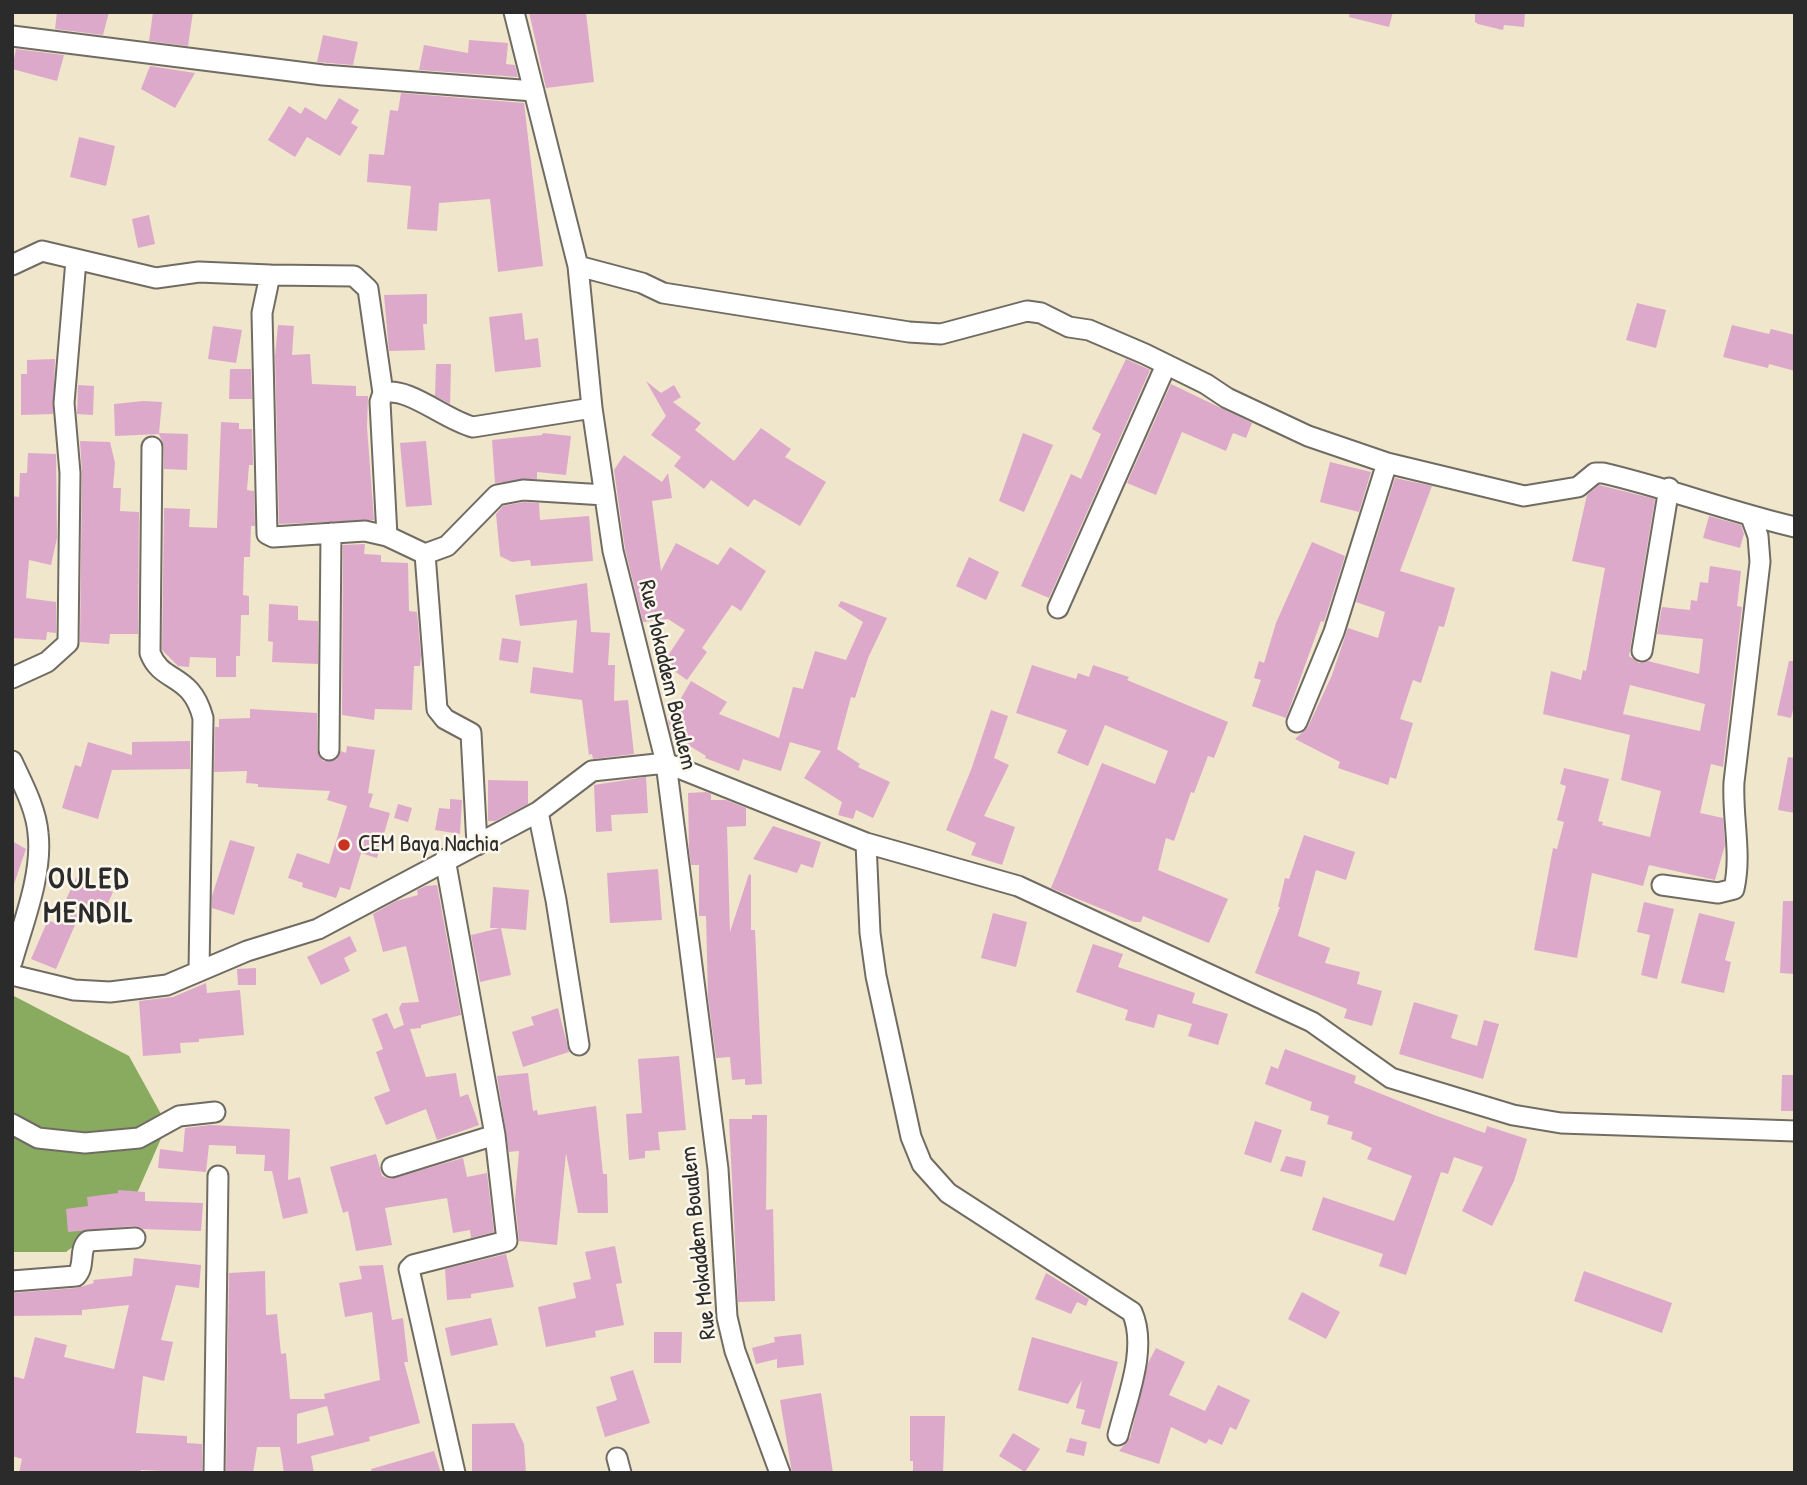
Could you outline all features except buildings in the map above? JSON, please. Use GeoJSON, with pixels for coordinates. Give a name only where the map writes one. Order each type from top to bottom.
{"type":"FeatureCollection","features":[{"type":"Feature","properties":{"kind":"street","name":"Rue Mokaddem Boualem"},"geometry":{"type":"LineString","coordinates":[[514,12],[578,266],[592,408],[613,551],[666,763],[718,1169],[727,1317],[735,1351],[780,1473]]}},
{"type":"Feature","properties":{"kind":"street"},"geometry":{"type":"LineString","coordinates":[[12,36],[323,75],[534,91]]}},
{"type":"Feature","properties":{"kind":"street"},"geometry":{"type":"LineString","coordinates":[[12,265],[41,251],[156,278],[199,272],[354,276],[361,279],[368,289],[383,393],[380,402],[387,536]]}},
{"type":"Feature","properties":{"kind":"street"},"geometry":{"type":"LineString","coordinates":[[12,678],[47,662],[68,643],[70,473],[64,403],[76,260]]}},
{"type":"Feature","properties":{"kind":"street"},"geometry":{"type":"LineString","coordinates":[[578,266],[642,283],[663,293],[909,332],[941,334],[1027,311],[1041,313],[1069,327],[1089,330],[1166,365],[1227,398],[1308,436],[1387,463],[1524,496],[1578,487],[1595,474],[1603,473],[1669,488],[1751,517],[1795,527]]}},
{"type":"Feature","properties":{"kind":"street"},"geometry":{"type":"LineString","coordinates":[[270,275],[262,313],[264,522],[267,534],[273,537],[365,531],[387,536],[425,554],[447,546],[497,495],[523,490],[605,495]]}},
{"type":"Feature","properties":{"kind":"street"},"geometry":{"type":"LineString","coordinates":[[1058,608],[1166,365]]}},
{"type":"Feature","properties":{"kind":"street"},"geometry":{"type":"LineString","coordinates":[[383,393],[405,393],[453,422],[473,427],[592,408]]}},
{"type":"Feature","properties":{"kind":"street"},"geometry":{"type":"LineString","coordinates":[[152,447],[150,653],[154,664],[184,682],[198,699],[203,718],[199,971]]}},
{"type":"Feature","properties":{"kind":"street"},"geometry":{"type":"LineString","coordinates":[[1297,722],[1334,632],[1387,463]]}},
{"type":"Feature","properties":{"kind":"street"},"geometry":{"type":"LineString","coordinates":[[1642,651],[1669,488]]}},
{"type":"Feature","properties":{"kind":"street"},"geometry":{"type":"LineString","coordinates":[[1662,885],[1718,893],[1734,889],[1738,874],[1732,815],[1734,782],[1760,562],[1758,536],[1751,517]]}},
{"type":"Feature","properties":{"kind":"street"},"geometry":{"type":"LineString","coordinates":[[329,750],[331,533]]}},
{"type":"Feature","properties":{"kind":"street"},"geometry":{"type":"LineString","coordinates":[[425,554],[437,709],[445,719],[471,733],[477,845]]}},
{"type":"Feature","properties":{"kind":"street"},"geometry":{"type":"LineString","coordinates":[[12,761],[29,799],[38,833],[37,862],[12,962]]}},
{"type":"Feature","properties":{"kind":"street"},"geometry":{"type":"LineString","coordinates":[[12,975],[74,990],[110,992],[167,985],[317,929],[538,812],[592,771],[666,763],[866,843],[1018,886],[1312,1022],[1391,1078],[1513,1115],[1561,1123],[1795,1130]]}},
{"type":"Feature","properties":{"kind":"street"},"geometry":{"type":"LineString","coordinates":[[538,812],[556,900],[579,1045]]}},
{"type":"Feature","properties":{"kind":"street"},"geometry":{"type":"LineString","coordinates":[[866,843],[870,933],[876,976],[911,1137],[922,1164],[948,1193],[1132,1312],[1140,1329],[1132,1380],[1118,1435]]}},
{"type":"Feature","properties":{"kind":"street"},"geometry":{"type":"LineString","coordinates":[[445,859],[495,1135],[507,1241],[413,1265],[409,1269],[455,1473]]}},
{"type":"Feature","properties":{"kind":"street"},"geometry":{"type":"LineString","coordinates":[[12,1124],[38,1138],[85,1143],[139,1138],[178,1116],[215,1112]]}},
{"type":"Feature","properties":{"kind":"street"},"geometry":{"type":"LineString","coordinates":[[392,1167],[495,1135]]}},
{"type":"Feature","properties":{"kind":"street"},"geometry":{"type":"LineString","coordinates":[[214,1473],[218,1176]]}},
{"type":"Feature","properties":{"kind":"street"},"geometry":{"type":"LineString","coordinates":[[12,1281],[76,1276],[81,1268],[83,1247],[88,1241],[135,1238]]}},
{"type":"Feature","properties":{"kind":"green space"},"geometry":{"type":"Polygon","coordinates":[[[12,995],[129,1056],[167,1125],[134,1200],[66,1252],[12,1252],[12,995]]]}},
{"type":"Feature","properties":{"kind":"place","name":"CEM Baya Nachia"},"geometry":{"type":"Point","coordinates":[344,845]}},
{"type":"Feature","properties":{"kind":"district","name":"OULED MENDIL"},"geometry":{"type":"Point","coordinates":[89,897]}}]}
